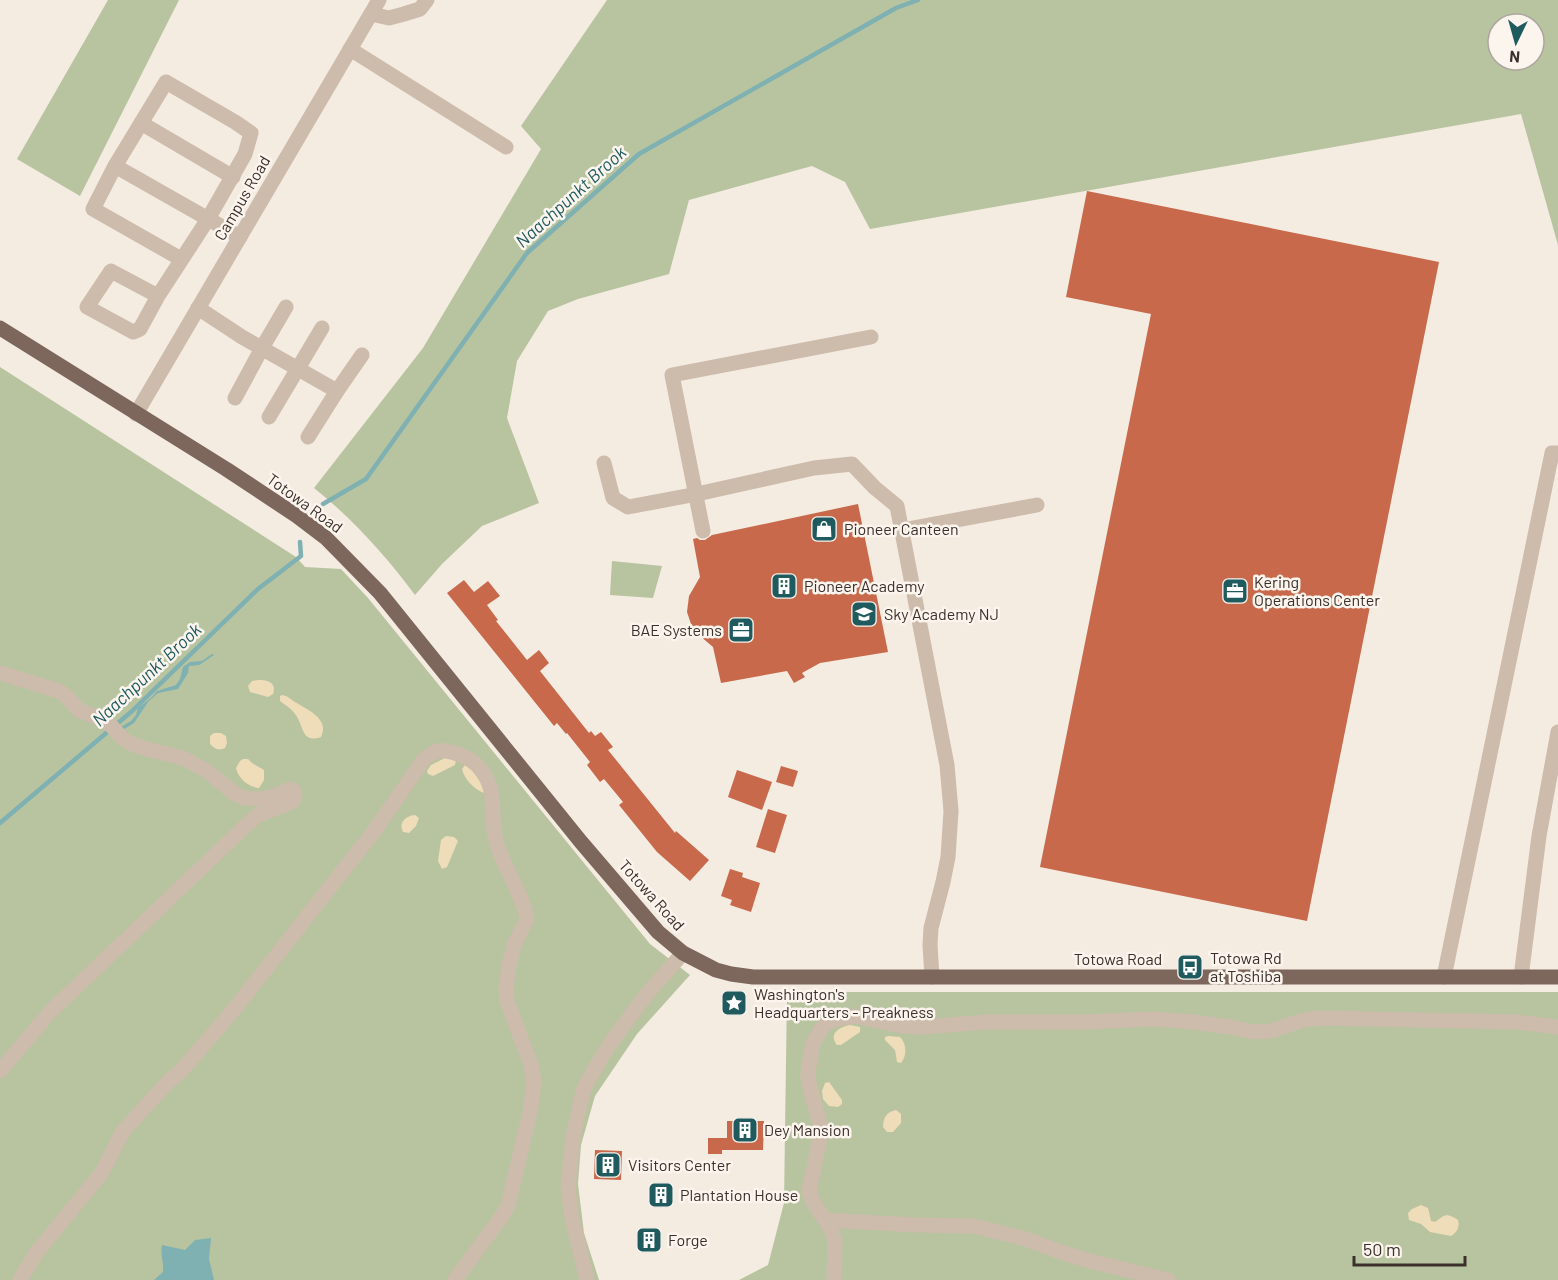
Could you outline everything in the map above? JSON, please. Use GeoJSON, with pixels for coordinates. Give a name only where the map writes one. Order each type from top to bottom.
{"type":"FeatureCollection","features":[{"type":"Feature","properties":{"kind":"main road","name":"Totowa Road"},"geometry":{"type":"LineString","coordinates":[[0,328],[225,469],[297,516],[334,545],[380,593],[581,842],[658,932],[682,953],[716,970],[753,977],[1558,977]]}},
{"type":"Feature","properties":{"kind":"street","name":"Campus Road"},"geometry":{"type":"LineString","coordinates":[[136,414],[379,0]]}},
{"type":"Feature","properties":{"kind":"street"},"geometry":{"type":"LineString","coordinates":[[371,14],[389,18],[420,9],[427,0]]}},
{"type":"Feature","properties":{"kind":"street"},"geometry":{"type":"LineString","coordinates":[[350,49],[506,147]]}},
{"type":"Feature","properties":{"kind":"street"},"geometry":{"type":"LineString","coordinates":[[158,296],[111,271],[87,307],[133,333],[140,329],[232,177],[245,154],[251,133],[165,82],[115,166],[93,209],[181,259]]}},
{"type":"Feature","properties":{"kind":"street"},"geometry":{"type":"LineString","coordinates":[[141,123],[232,177]]}},
{"type":"Feature","properties":{"kind":"street"},"geometry":{"type":"LineString","coordinates":[[115,166],[240,237]]}},
{"type":"Feature","properties":{"kind":"street"},"geometry":{"type":"LineString","coordinates":[[236,398],[286,307]]}},
{"type":"Feature","properties":{"kind":"street"},"geometry":{"type":"LineString","coordinates":[[198,308],[337,391]]}},
{"type":"Feature","properties":{"kind":"street"},"geometry":{"type":"LineString","coordinates":[[269,417],[322,328]]}},
{"type":"Feature","properties":{"kind":"street"},"geometry":{"type":"LineString","coordinates":[[703,531],[672,375],[871,337]]}},
{"type":"Feature","properties":{"kind":"street"},"geometry":{"type":"LineString","coordinates":[[308,437],[362,355]]}},
{"type":"Feature","properties":{"kind":"street"},"geometry":{"type":"LineString","coordinates":[[1444,977],[1552,453],[1558,453]]}},
{"type":"Feature","properties":{"kind":"street"},"geometry":{"type":"LineString","coordinates":[[604,463],[613,498],[628,507],[814,468],[852,464],[897,506],[947,765],[951,811],[944,882],[931,928],[932,977]]}},
{"type":"Feature","properties":{"kind":"street"},"geometry":{"type":"LineString","coordinates":[[902,530],[1037,505]]}},
{"type":"Feature","properties":{"kind":"street"},"geometry":{"type":"LineString","coordinates":[[0,673],[65,695],[80,711],[109,723],[123,739],[143,748],[183,758],[207,771],[235,794],[244,798],[261,799],[290,789],[294,791],[295,798],[287,805],[256,816],[50,1012],[0,1071]]}},
{"type":"Feature","properties":{"kind":"street"},"geometry":{"type":"LineString","coordinates":[[1521,977],[1539,836],[1558,732]]}},
{"type":"Feature","properties":{"kind":"street"},"geometry":{"type":"LineString","coordinates":[[20,1280],[36,1253],[100,1175],[125,1129],[180,1072],[232,1012],[375,831],[424,759],[440,750],[464,756],[475,763],[485,774],[491,787],[495,841],[527,919],[514,945],[506,987],[507,1001],[531,1065],[534,1081],[531,1108],[508,1206],[455,1280]]}},
{"type":"Feature","properties":{"kind":"street"},"geometry":{"type":"LineString","coordinates":[[587,1280],[572,1218],[568,1187],[573,1136],[584,1088],[607,1048],[682,953]]}},
{"type":"Feature","properties":{"kind":"street"},"geometry":{"type":"LineString","coordinates":[[834,1280],[835,1241],[831,1229],[813,1202],[809,1191],[820,1138],[820,1124],[808,1071],[813,1043],[827,1023],[837,1019],[856,1016],[901,1026],[922,1027],[987,1022],[1153,1019],[1212,1024],[1254,1032],[1271,1031],[1304,1020],[1320,1018],[1516,1022],[1558,1027]]}},
{"type":"Feature","properties":{"kind":"street"},"geometry":{"type":"LineString","coordinates":[[825,1220],[974,1226],[1026,1239],[1090,1261],[1168,1280]]}},
{"type":"Feature","properties":{"kind":"green space"},"geometry":{"type":"Polygon","coordinates":[[[108,0],[179,0],[80,196],[17,159],[108,0]]]}},
{"type":"Feature","properties":{"kind":"green space"},"geometry":{"type":"Polygon","coordinates":[[[607,0],[1558,0],[1558,245],[1521,114],[870,229],[845,182],[812,166],[689,200],[669,274],[578,299],[548,311],[517,361],[507,418],[539,503],[482,526],[442,564],[415,595],[368,538],[314,488],[423,348],[541,149],[521,126],[607,0]]]}},
{"type":"Feature","properties":{"kind":"green space"},"geometry":{"type":"Polygon","coordinates":[[[0,367],[296,557],[305,567],[341,569],[368,598],[650,944],[690,975],[637,1034],[595,1096],[581,1145],[578,1184],[584,1233],[599,1280],[0,1280],[0,367]]]}},
{"type":"Feature","properties":{"kind":"green space"},"geometry":{"type":"Polygon","coordinates":[[[612,561],[662,566],[653,598],[610,595],[612,561]]]}},
{"type":"Feature","properties":{"kind":"green space"},"geometry":{"type":"Polygon","coordinates":[[[787,992],[1558,992],[1558,1280],[739,1280],[768,1265],[784,1203],[787,992]]]}},
{"type":"Feature","properties":{"kind":"sand"},"geometry":{"type":"Polygon","coordinates":[[[258,680],[272,684],[273,694],[268,697],[250,692],[248,686],[252,681],[258,680]]]}},
{"type":"Feature","properties":{"kind":"sand"},"geometry":{"type":"Polygon","coordinates":[[[282,695],[320,720],[323,725],[321,737],[306,736],[298,718],[280,701],[282,695]]]}},
{"type":"Feature","properties":{"kind":"sand"},"geometry":{"type":"Polygon","coordinates":[[[214,733],[226,736],[225,748],[217,749],[210,744],[210,736],[214,733]]]}},
{"type":"Feature","properties":{"kind":"sand"},"geometry":{"type":"Polygon","coordinates":[[[449,756],[456,760],[455,765],[433,776],[428,774],[427,771],[431,765],[449,756]]]}},
{"type":"Feature","properties":{"kind":"sand"},"geometry":{"type":"Polygon","coordinates":[[[243,759],[248,759],[264,770],[264,780],[259,788],[247,784],[239,775],[236,768],[243,759]]]}},
{"type":"Feature","properties":{"kind":"sand"},"geometry":{"type":"Polygon","coordinates":[[[468,765],[485,786],[484,793],[467,780],[462,769],[468,765]]]}},
{"type":"Feature","properties":{"kind":"sand"},"geometry":{"type":"Polygon","coordinates":[[[415,815],[419,818],[416,826],[409,833],[403,832],[404,820],[415,815]]]}},
{"type":"Feature","properties":{"kind":"sand"},"geometry":{"type":"Polygon","coordinates":[[[446,836],[454,837],[458,841],[447,867],[442,869],[438,861],[441,840],[446,836]]]}},
{"type":"Feature","properties":{"kind":"sand"},"geometry":{"type":"Polygon","coordinates":[[[850,1025],[860,1027],[860,1032],[841,1045],[837,1045],[834,1034],[842,1027],[850,1025]]]}},
{"type":"Feature","properties":{"kind":"sand"},"geometry":{"type":"Polygon","coordinates":[[[888,1036],[900,1037],[904,1043],[905,1054],[901,1063],[897,1062],[895,1050],[885,1040],[888,1036]]]}},
{"type":"Feature","properties":{"kind":"sand"},"geometry":{"type":"Polygon","coordinates":[[[829,1082],[842,1100],[842,1104],[838,1107],[829,1106],[823,1099],[822,1091],[825,1083],[829,1082]]]}},
{"type":"Feature","properties":{"kind":"sand"},"geometry":{"type":"Polygon","coordinates":[[[896,1110],[901,1114],[901,1123],[893,1132],[887,1132],[883,1127],[884,1120],[890,1112],[896,1110]]]}},
{"type":"Feature","properties":{"kind":"sand"},"geometry":{"type":"Polygon","coordinates":[[[1421,1205],[1428,1208],[1431,1221],[1435,1222],[1448,1215],[1458,1220],[1459,1225],[1456,1231],[1451,1236],[1430,1232],[1421,1224],[1409,1220],[1408,1213],[1421,1205]]]}},
{"type":"Feature","properties":{"kind":"water"},"geometry":{"type":"Polygon","coordinates":[[[214,655],[199,665],[189,666],[188,673],[178,689],[158,693],[148,702],[134,723],[121,731],[119,729],[131,721],[138,708],[157,691],[176,685],[183,667],[190,662],[202,661],[214,655]]]}},
{"type":"Feature","properties":{"kind":"water"},"geometry":{"type":"Polygon","coordinates":[[[211,1238],[209,1259],[214,1280],[154,1280],[163,1272],[162,1245],[185,1250],[195,1240],[211,1238]]]}},
{"type":"Feature","properties":{"kind":"building","name":"Kering Operations Center"},"geometry":{"type":"Polygon","coordinates":[[[1087,191],[1439,262],[1307,921],[1040,867],[1151,314],[1066,297],[1087,191]]]}},
{"type":"Feature","properties":{"kind":"building","name":"Pioneer Academy"},"geometry":{"type":"Polygon","coordinates":[[[858,504],[888,652],[820,663],[802,673],[805,677],[794,683],[787,671],[721,683],[713,647],[693,630],[687,612],[689,596],[700,577],[693,539],[705,540],[712,535],[858,504]]]}},
{"type":"Feature","properties":{"kind":"building"},"geometry":{"type":"Polygon","coordinates":[[[464,580],[474,592],[488,581],[500,596],[487,605],[498,620],[496,621],[527,660],[539,650],[549,663],[540,671],[589,733],[591,731],[595,736],[601,732],[613,747],[608,750],[675,833],[676,831],[709,860],[690,881],[657,852],[619,805],[623,802],[604,779],[600,782],[587,765],[590,762],[567,733],[557,723],[554,726],[447,593],[464,580]]]}},
{"type":"Feature","properties":{"kind":"building"},"geometry":{"type":"Polygon","coordinates":[[[781,766],[798,771],[793,787],[776,782],[781,766]]]}},
{"type":"Feature","properties":{"kind":"building"},"geometry":{"type":"Polygon","coordinates":[[[737,770],[772,782],[762,810],[728,797],[737,770]]]}},
{"type":"Feature","properties":{"kind":"building"},"geometry":{"type":"Polygon","coordinates":[[[768,809],[787,815],[775,853],[756,847],[768,809]]]}},
{"type":"Feature","properties":{"kind":"building"},"geometry":{"type":"Polygon","coordinates":[[[730,869],[743,873],[742,877],[760,883],[751,912],[730,905],[732,900],[721,896],[730,869]]]}},
{"type":"Feature","properties":{"kind":"building","name":"Dey Mansion"},"geometry":{"type":"Polygon","coordinates":[[[727,1121],[764,1121],[763,1150],[722,1150],[722,1154],[708,1154],[708,1138],[727,1138],[727,1121]]]}},
{"type":"Feature","properties":{"kind":"building","name":"Visitors Center"},"geometry":{"type":"Polygon","coordinates":[[[595,1150],[622,1151],[621,1180],[594,1179],[595,1150]]]}},
{"type":"Feature","properties":{"kind":"building","name":"Forge"},"geometry":{"type":"Polygon","coordinates":[[[645,1229],[656,1230],[654,1251],[643,1250],[645,1229]]]}},
{"type":"Feature","properties":{"kind":"waterway","name":"Naachpunkt Brook"},"geometry":{"type":"LineString","coordinates":[[323,504],[366,479],[527,253],[639,154],[896,8],[918,0]]}},
{"type":"Feature","properties":{"kind":"waterway","name":"Naachpunkt Brook"},"geometry":{"type":"LineString","coordinates":[[0,823],[131,712],[258,589],[301,556],[300,542]]}},
{"type":"Feature","properties":{"kind":"place","name":"Pioneer Canteen"},"geometry":{"type":"Point","coordinates":[824,529]}},
{"type":"Feature","properties":{"kind":"place","name":"Pioneer Academy"},"geometry":{"type":"Point","coordinates":[784,586]}},
{"type":"Feature","properties":{"kind":"place","name":"Kering Operations Center"},"geometry":{"type":"Point","coordinates":[1235,591]}},
{"type":"Feature","properties":{"kind":"place","name":"Sky Academy NJ"},"geometry":{"type":"Point","coordinates":[864,614]}},
{"type":"Feature","properties":{"kind":"place","name":"BAE Systems"},"geometry":{"type":"Point","coordinates":[741,630]}},
{"type":"Feature","properties":{"kind":"place","name":"Totowa Rd at Toshiba"},"geometry":{"type":"Point","coordinates":[1190,967]}},
{"type":"Feature","properties":{"kind":"place","name":"Washington's Headquarters - Preakness"},"geometry":{"type":"Point","coordinates":[734,1003]}},
{"type":"Feature","properties":{"kind":"place","name":"Dey Mansion"},"geometry":{"type":"Point","coordinates":[745,1130]}},
{"type":"Feature","properties":{"kind":"place","name":"Visitors Center"},"geometry":{"type":"Point","coordinates":[608,1165]}},
{"type":"Feature","properties":{"kind":"place","name":"Plantation House"},"geometry":{"type":"Point","coordinates":[661,1195]}},
{"type":"Feature","properties":{"kind":"place","name":"Forge"},"geometry":{"type":"Point","coordinates":[649,1240]}}]}
